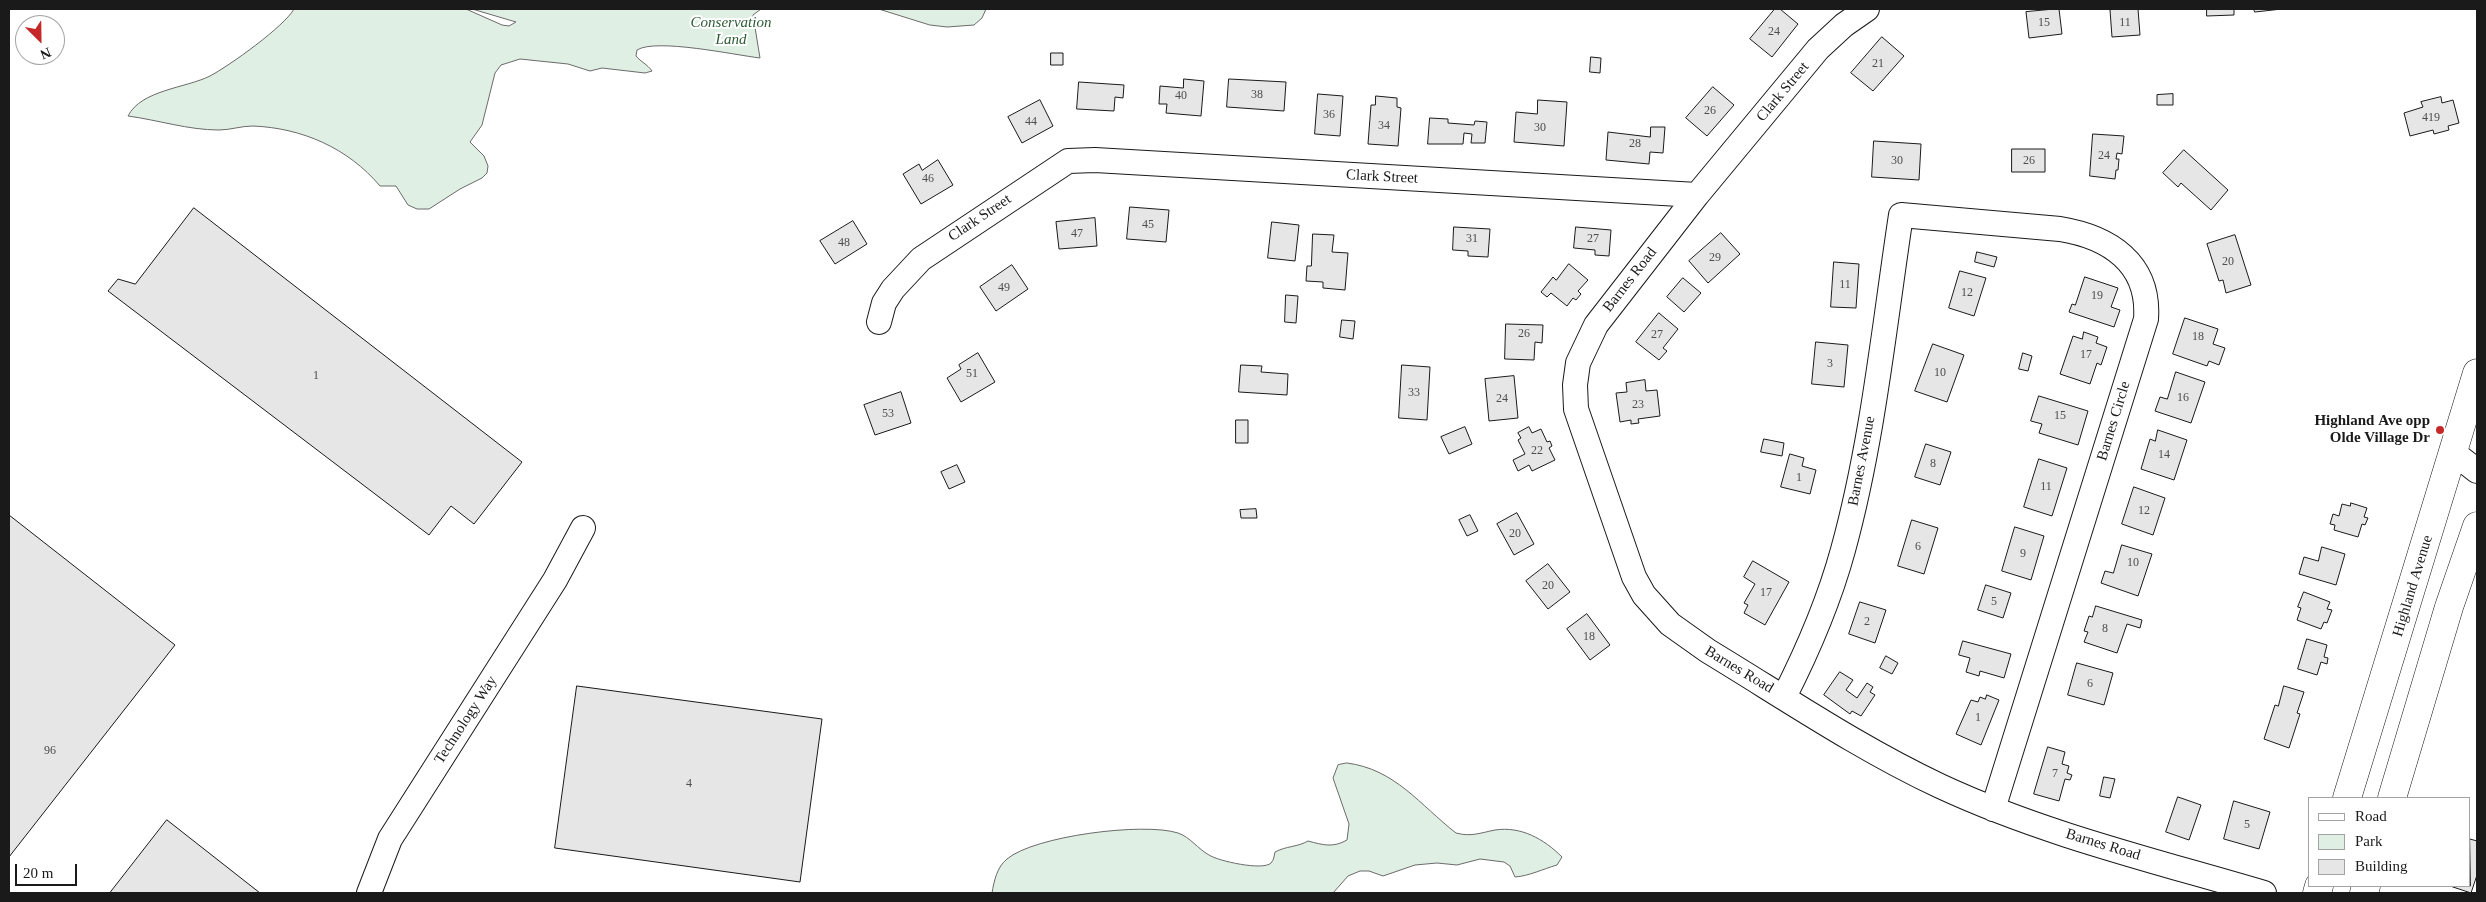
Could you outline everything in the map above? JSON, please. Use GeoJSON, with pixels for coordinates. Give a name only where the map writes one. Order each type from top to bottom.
{"type":"FeatureCollection","features":[{"type":"Feature","properties":{"kind":"main road","name":"Highland Avenue"},"geometry":{"type":"LineString","coordinates":[[2347,797],[2466,455],[2477,373]]}},
{"type":"Feature","properties":{"kind":"main road"},"geometry":{"type":"LineString","coordinates":[[2392,797],[2449,607],[2477,526]]}},
{"type":"Feature","properties":{"kind":"street","name":"Clark Street"},"geometry":{"type":"LineString","coordinates":[[879,322],[884,304],[893,289],[921,259],[1068,161],[1105,161],[1697,195],[1818,49],[1844,25],[1867,9]]}},
{"type":"Feature","properties":{"kind":"street","name":"Barnes Road"},"geometry":{"type":"LineString","coordinates":[[1697,195],[1596,325],[1578,363],[1575,385],[1576,409],[1624,552],[1644,595],[1658,612],[1683,636],[1907,770],[1993,809],[2043,827],[2264,893]]}},
{"type":"Feature","properties":{"kind":"street","name":"Barnes Avenue"},"geometry":{"type":"LineString","coordinates":[[1784,697],[1816,628],[1845,542],[1861,470],[1881,356],[1901,215]]}},
{"type":"Feature","properties":{"kind":"street","name":"Barnes Circle"},"geometry":{"type":"LineString","coordinates":[[1901,215],[2060,229],[2099,239],[2119,252],[2132,267],[2140,281],[2147,307],[2146,319],[1993,809]]}},
{"type":"Feature","properties":{"kind":"street"},"geometry":{"type":"LineString","coordinates":[[2466,455],[2477,471]]}},
{"type":"Feature","properties":{"kind":"street","name":"Technology Way"},"geometry":{"type":"LineString","coordinates":[[369,893],[390,839],[572,552],[583,528]]}},
{"type":"Feature","properties":{"kind":"green space","name":"Conservation Land"},"geometry":{"type":"Polygon","coordinates":[[[294,9],[466,9],[502,25],[509,26],[516,22],[472,9],[761,9],[753,15],[760,58],[696,48],[661,46],[637,50],[636,56],[652,71],[645,73],[602,68],[590,71],[568,64],[520,59],[501,65],[495,73],[482,125],[470,142],[484,156],[488,166],[487,173],[482,178],[460,189],[429,209],[417,209],[408,205],[396,186],[380,186],[354,161],[323,142],[306,136],[289,131],[253,126],[207,130],[128,116],[134,107],[153,95],[200,80],[219,71],[268,35],[294,9]]]}},
{"type":"Feature","properties":{"kind":"green space"},"geometry":{"type":"Polygon","coordinates":[[[879,9],[986,9],[982,18],[974,25],[947,27],[930,25],[879,9]]]}},
{"type":"Feature","properties":{"kind":"green space"},"geometry":{"type":"Polygon","coordinates":[[[1347,763],[1364,767],[1393,780],[1456,833],[1471,835],[1505,829],[1523,832],[1540,839],[1562,857],[1557,865],[1531,874],[1515,877],[1510,866],[1504,862],[1480,859],[1457,865],[1437,863],[1415,865],[1383,876],[1369,871],[1360,871],[1348,876],[1333,893],[992,893],[998,870],[1007,859],[1040,844],[1090,833],[1141,829],[1178,833],[1214,857],[1250,866],[1271,863],[1275,852],[1308,841],[1328,845],[1342,843],[1347,840],[1349,824],[1333,778],[1338,765],[1347,763]]]}},
{"type":"Feature","properties":{"kind":"building"},"geometry":{"type":"Polygon","coordinates":[[[1775,9],[1780,9],[1798,24],[1772,57],[1750,39],[1775,9]]]}},
{"type":"Feature","properties":{"kind":"building"},"geometry":{"type":"Polygon","coordinates":[[[2059,9],[2062,34],[2029,38],[2026,12],[2059,9]]]}},
{"type":"Feature","properties":{"kind":"building"},"geometry":{"type":"Polygon","coordinates":[[[2138,9],[2140,35],[2112,37],[2110,10],[2138,9]]]}},
{"type":"Feature","properties":{"kind":"building"},"geometry":{"type":"Polygon","coordinates":[[[2207,9],[2234,9],[2234,15],[2207,16],[2207,9]]]}},
{"type":"Feature","properties":{"kind":"building"},"geometry":{"type":"Polygon","coordinates":[[[2254,9],[2282,9],[2255,12],[2254,9]]]}},
{"type":"Feature","properties":{"kind":"building"},"geometry":{"type":"Polygon","coordinates":[[[1882,37],[1904,56],[1873,91],[1851,73],[1882,37]]]}},
{"type":"Feature","properties":{"kind":"building"},"geometry":{"type":"Polygon","coordinates":[[[1051,53],[1063,53],[1063,65],[1051,65],[1051,53]]]}},
{"type":"Feature","properties":{"kind":"building"},"geometry":{"type":"Polygon","coordinates":[[[1591,57],[1601,58],[1600,73],[1590,72],[1591,57]]]}},
{"type":"Feature","properties":{"kind":"building"},"geometry":{"type":"Polygon","coordinates":[[[1184,79],[1204,81],[1201,116],[1166,113],[1167,104],[1159,104],[1160,86],[1183,88],[1184,79]]]}},
{"type":"Feature","properties":{"kind":"building"},"geometry":{"type":"Polygon","coordinates":[[[1229,79],[1286,82],[1284,111],[1227,107],[1229,79]]]}},
{"type":"Feature","properties":{"kind":"building"},"geometry":{"type":"Polygon","coordinates":[[[1079,82],[1124,85],[1123,98],[1115,97],[1114,111],[1077,109],[1079,82]]]}},
{"type":"Feature","properties":{"kind":"building"},"geometry":{"type":"Polygon","coordinates":[[[1713,87],[1734,105],[1707,136],[1686,118],[1713,87]]]}},
{"type":"Feature","properties":{"kind":"building"},"geometry":{"type":"Polygon","coordinates":[[[1318,94],[1343,96],[1340,136],[1315,134],[1318,94]]]}},
{"type":"Feature","properties":{"kind":"building"},"geometry":{"type":"Polygon","coordinates":[[[2173,94],[2173,105],[2157,105],[2157,95],[2173,94]]]}},
{"type":"Feature","properties":{"kind":"building"},"geometry":{"type":"Polygon","coordinates":[[[1376,96],[1397,98],[1397,107],[1401,108],[1398,146],[1368,144],[1371,105],[1375,105],[1376,96]]]}},
{"type":"Feature","properties":{"kind":"building"},"geometry":{"type":"Polygon","coordinates":[[[2441,97],[2442,103],[2453,100],[2459,123],[2448,126],[2449,130],[2434,134],[2433,130],[2410,136],[2404,113],[2423,107],[2421,102],[2441,97]]]}},
{"type":"Feature","properties":{"kind":"building"},"geometry":{"type":"Polygon","coordinates":[[[1040,100],[1053,126],[1022,143],[1008,117],[1040,100]]]}},
{"type":"Feature","properties":{"kind":"building"},"geometry":{"type":"Polygon","coordinates":[[[1538,100],[1567,102],[1564,146],[1514,142],[1516,112],[1537,114],[1538,100]]]}},
{"type":"Feature","properties":{"kind":"building"},"geometry":{"type":"Polygon","coordinates":[[[1430,118],[1448,119],[1448,123],[1474,125],[1475,121],[1487,122],[1485,143],[1471,143],[1472,134],[1464,133],[1463,144],[1428,144],[1430,118]]]}},
{"type":"Feature","properties":{"kind":"building"},"geometry":{"type":"Polygon","coordinates":[[[1651,127],[1665,127],[1663,153],[1650,152],[1649,164],[1606,160],[1608,132],[1650,137],[1651,127]]]}},
{"type":"Feature","properties":{"kind":"building"},"geometry":{"type":"Polygon","coordinates":[[[2093,134],[2124,136],[2122,154],[2117,153],[2116,159],[2119,159],[2115,179],[2090,176],[2093,134]]]}},
{"type":"Feature","properties":{"kind":"building"},"geometry":{"type":"Polygon","coordinates":[[[1874,141],[1921,144],[1919,180],[1872,177],[1874,141]]]}},
{"type":"Feature","properties":{"kind":"building"},"geometry":{"type":"Polygon","coordinates":[[[2012,149],[2045,149],[2045,172],[2012,172],[2012,149]]]}},
{"type":"Feature","properties":{"kind":"building"},"geometry":{"type":"Polygon","coordinates":[[[2184,150],[2228,190],[2211,210],[2181,183],[2178,187],[2163,173],[2184,150]]]}},
{"type":"Feature","properties":{"kind":"building"},"geometry":{"type":"Polygon","coordinates":[[[938,160],[953,185],[921,204],[903,174],[919,164],[922,170],[938,160]]]}},
{"type":"Feature","properties":{"kind":"building"},"geometry":{"type":"Polygon","coordinates":[[[1130,207],[1169,210],[1166,242],[1127,239],[1130,207]]]}},
{"type":"Feature","properties":{"kind":"building"},"geometry":{"type":"Polygon","coordinates":[[[194,208],[522,462],[474,524],[451,506],[429,535],[108,291],[118,279],[135,284],[194,208]]]}},
{"type":"Feature","properties":{"kind":"building"},"geometry":{"type":"Polygon","coordinates":[[[1095,218],[1097,246],[1059,249],[1056,222],[1095,218]]]}},
{"type":"Feature","properties":{"kind":"building"},"geometry":{"type":"Polygon","coordinates":[[[853,221],[867,244],[835,264],[820,241],[853,221]]]}},
{"type":"Feature","properties":{"kind":"building"},"geometry":{"type":"Polygon","coordinates":[[[1272,222],[1299,225],[1295,261],[1268,258],[1272,222]]]}},
{"type":"Feature","properties":{"kind":"building"},"geometry":{"type":"Polygon","coordinates":[[[1454,227],[1490,229],[1488,257],[1468,256],[1468,251],[1453,250],[1454,227]]]}},
{"type":"Feature","properties":{"kind":"building"},"geometry":{"type":"Polygon","coordinates":[[[1576,227],[1611,230],[1609,256],[1595,255],[1595,250],[1574,248],[1576,227]]]}},
{"type":"Feature","properties":{"kind":"building"},"geometry":{"type":"Polygon","coordinates":[[[1721,233],[1740,254],[1708,283],[1689,261],[1721,233]]]}},
{"type":"Feature","properties":{"kind":"building"},"geometry":{"type":"Polygon","coordinates":[[[1313,234],[1334,235],[1332,252],[1348,253],[1345,290],[1323,288],[1323,282],[1306,281],[1307,266],[1311,266],[1313,234]]]}},
{"type":"Feature","properties":{"kind":"building"},"geometry":{"type":"Polygon","coordinates":[[[2235,235],[2251,285],[2226,293],[2223,280],[2219,281],[2207,244],[2235,235]]]}},
{"type":"Feature","properties":{"kind":"building"},"geometry":{"type":"Polygon","coordinates":[[[1977,252],[1997,257],[1994,267],[1975,262],[1977,252]]]}},
{"type":"Feature","properties":{"kind":"building"},"geometry":{"type":"Polygon","coordinates":[[[1834,262],[1859,264],[1856,308],[1831,307],[1834,262]]]}},
{"type":"Feature","properties":{"kind":"building"},"geometry":{"type":"Polygon","coordinates":[[[1569,264],[1588,280],[1578,291],[1581,294],[1576,300],[1573,298],[1567,306],[1551,293],[1547,297],[1541,292],[1553,277],[1556,280],[1569,264]]]}},
{"type":"Feature","properties":{"kind":"building"},"geometry":{"type":"Polygon","coordinates":[[[1012,265],[1028,289],[996,311],[980,287],[1012,265]]]}},
{"type":"Feature","properties":{"kind":"building"},"geometry":{"type":"Polygon","coordinates":[[[1960,271],[1986,278],[1974,316],[1949,308],[1960,271]]]}},
{"type":"Feature","properties":{"kind":"building"},"geometry":{"type":"Polygon","coordinates":[[[2085,277],[2118,288],[2111,307],[2120,310],[2114,327],[2069,312],[2072,304],[2075,305],[2085,277]]]}},
{"type":"Feature","properties":{"kind":"building"},"geometry":{"type":"Polygon","coordinates":[[[1683,278],[1701,293],[1684,312],[1667,297],[1683,278]]]}},
{"type":"Feature","properties":{"kind":"building"},"geometry":{"type":"Polygon","coordinates":[[[1286,295],[1298,296],[1296,323],[1285,322],[1286,295]]]}},
{"type":"Feature","properties":{"kind":"building"},"geometry":{"type":"Polygon","coordinates":[[[1659,313],[1678,329],[1663,348],[1667,351],[1659,360],[1636,342],[1659,313]]]}},
{"type":"Feature","properties":{"kind":"building"},"geometry":{"type":"Polygon","coordinates":[[[2185,318],[2218,329],[2213,344],[2225,348],[2219,365],[2209,361],[2207,366],[2173,354],[2185,318]]]}},
{"type":"Feature","properties":{"kind":"building"},"geometry":{"type":"Polygon","coordinates":[[[1342,320],[1355,321],[1353,339],[1340,337],[1342,320]]]}},
{"type":"Feature","properties":{"kind":"building"},"geometry":{"type":"Polygon","coordinates":[[[1506,324],[1543,325],[1542,343],[1535,342],[1534,360],[1505,359],[1506,324]]]}},
{"type":"Feature","properties":{"kind":"building"},"geometry":{"type":"Polygon","coordinates":[[[2084,332],[2098,337],[2096,343],[2107,347],[2101,365],[2097,363],[2090,384],[2060,374],[2073,336],[2082,339],[2084,332]]]}},
{"type":"Feature","properties":{"kind":"building"},"geometry":{"type":"Polygon","coordinates":[[[1816,342],[1848,345],[1844,387],[1812,384],[1816,342]]]}},
{"type":"Feature","properties":{"kind":"building"},"geometry":{"type":"Polygon","coordinates":[[[1933,344],[1964,355],[1947,402],[1915,391],[1933,344]]]}},
{"type":"Feature","properties":{"kind":"building"},"geometry":{"type":"Polygon","coordinates":[[[978,353],[995,382],[961,402],[947,378],[961,369],[959,365],[978,353]]]}},
{"type":"Feature","properties":{"kind":"building"},"geometry":{"type":"Polygon","coordinates":[[[2023,353],[2032,356],[2028,371],[2019,369],[2023,353]]]}},
{"type":"Feature","properties":{"kind":"building"},"geometry":{"type":"Polygon","coordinates":[[[1241,365],[1262,366],[1261,372],[1288,374],[1287,395],[1239,392],[1241,365]]]}},
{"type":"Feature","properties":{"kind":"building"},"geometry":{"type":"Polygon","coordinates":[[[1402,365],[1430,367],[1427,420],[1399,418],[1402,365]]]}},
{"type":"Feature","properties":{"kind":"building"},"geometry":{"type":"Polygon","coordinates":[[[2176,372],[2205,382],[2191,423],[2155,411],[2160,397],[2167,399],[2176,372]]]}},
{"type":"Feature","properties":{"kind":"building"},"geometry":{"type":"Polygon","coordinates":[[[1514,376],[1518,418],[1489,421],[1485,379],[1514,376]]]}},
{"type":"Feature","properties":{"kind":"building"},"geometry":{"type":"Polygon","coordinates":[[[1645,380],[1646,391],[1657,390],[1660,416],[1638,419],[1639,423],[1631,424],[1631,420],[1620,422],[1616,393],[1627,392],[1626,383],[1645,380]]]}},
{"type":"Feature","properties":{"kind":"building"},"geometry":{"type":"Polygon","coordinates":[[[901,392],[911,423],[875,435],[864,405],[901,392]]]}},
{"type":"Feature","properties":{"kind":"building"},"geometry":{"type":"Polygon","coordinates":[[[2039,396],[2088,411],[2078,445],[2039,433],[2042,424],[2031,421],[2039,396]]]}},
{"type":"Feature","properties":{"kind":"building"},"geometry":{"type":"Polygon","coordinates":[[[1236,420],[1248,420],[1248,443],[1236,443],[1236,420]]]}},
{"type":"Feature","properties":{"kind":"building"},"geometry":{"type":"Polygon","coordinates":[[[1465,427],[1472,444],[1449,454],[1441,437],[1465,427]]]}},
{"type":"Feature","properties":{"kind":"building"},"geometry":{"type":"Polygon","coordinates":[[[1529,427],[1532,433],[1541,429],[1547,442],[1550,441],[1552,446],[1549,448],[1555,460],[1532,471],[1529,465],[1518,471],[1513,460],[1525,454],[1518,440],[1521,438],[1518,433],[1529,427]]]}},
{"type":"Feature","properties":{"kind":"building"},"geometry":{"type":"Polygon","coordinates":[[[2158,430],[2187,440],[2174,480],[2141,469],[2150,439],[2155,441],[2158,430]]]}},
{"type":"Feature","properties":{"kind":"building"},"geometry":{"type":"Polygon","coordinates":[[[1764,439],[1784,443],[1782,456],[1761,452],[1764,439]]]}},
{"type":"Feature","properties":{"kind":"building"},"geometry":{"type":"Polygon","coordinates":[[[1926,444],[1951,452],[1940,485],[1915,477],[1926,444]]]}},
{"type":"Feature","properties":{"kind":"building"},"geometry":{"type":"Polygon","coordinates":[[[1790,454],[1804,458],[1802,466],[1816,470],[1810,494],[1781,487],[1790,454]]]}},
{"type":"Feature","properties":{"kind":"building"},"geometry":{"type":"Polygon","coordinates":[[[2039,459],[2067,468],[2052,516],[2024,507],[2039,459]]]}},
{"type":"Feature","properties":{"kind":"building"},"geometry":{"type":"Polygon","coordinates":[[[957,465],[965,482],[949,489],[941,472],[957,465]]]}},
{"type":"Feature","properties":{"kind":"building"},"geometry":{"type":"Polygon","coordinates":[[[2134,487],[2165,498],[2153,535],[2122,524],[2134,487]]]}},
{"type":"Feature","properties":{"kind":"building"},"geometry":{"type":"Polygon","coordinates":[[[2351,503],[2367,508],[2364,517],[2368,518],[2365,525],[2362,524],[2358,537],[2334,530],[2335,525],[2330,524],[2333,514],[2339,516],[2342,504],[2350,506],[2351,503]]]}},
{"type":"Feature","properties":{"kind":"building"},"geometry":{"type":"Polygon","coordinates":[[[1256,509],[1257,518],[1241,518],[1240,510],[1256,509]]]}},
{"type":"Feature","properties":{"kind":"building"},"geometry":{"type":"Polygon","coordinates":[[[1517,513],[1534,544],[1514,555],[1497,524],[1517,513]]]}},
{"type":"Feature","properties":{"kind":"building"},"geometry":{"type":"Polygon","coordinates":[[[9,515],[175,645],[9,857],[9,515]]]}},
{"type":"Feature","properties":{"kind":"building"},"geometry":{"type":"Polygon","coordinates":[[[1470,515],[1478,531],[1467,536],[1459,520],[1470,515]]]}},
{"type":"Feature","properties":{"kind":"building"},"geometry":{"type":"Polygon","coordinates":[[[1912,520],[1938,528],[1924,574],[1898,566],[1912,520]]]}},
{"type":"Feature","properties":{"kind":"building"},"geometry":{"type":"Polygon","coordinates":[[[2015,527],[2044,536],[2031,580],[2002,571],[2015,527]]]}},
{"type":"Feature","properties":{"kind":"building"},"geometry":{"type":"Polygon","coordinates":[[[2122,545],[2152,554],[2138,596],[2101,583],[2105,571],[2113,573],[2122,545]]]}},
{"type":"Feature","properties":{"kind":"building"},"geometry":{"type":"Polygon","coordinates":[[[2322,547],[2345,554],[2336,585],[2299,574],[2304,557],[2318,561],[2322,547]]]}},
{"type":"Feature","properties":{"kind":"building"},"geometry":{"type":"Polygon","coordinates":[[[1753,561],[1789,582],[1765,625],[1744,613],[1748,605],[1744,603],[1755,584],[1744,577],[1753,561]]]}},
{"type":"Feature","properties":{"kind":"building"},"geometry":{"type":"Polygon","coordinates":[[[1548,564],[1570,592],[1548,609],[1526,581],[1548,564]]]}},
{"type":"Feature","properties":{"kind":"building"},"geometry":{"type":"Polygon","coordinates":[[[1986,585],[2011,593],[2003,618],[1978,610],[1986,585]]]}},
{"type":"Feature","properties":{"kind":"building"},"geometry":{"type":"Polygon","coordinates":[[[2304,592],[2330,602],[2327,609],[2332,610],[2327,623],[2324,622],[2321,629],[2297,620],[2301,608],[2298,607],[2304,592]]]}},
{"type":"Feature","properties":{"kind":"building"},"geometry":{"type":"Polygon","coordinates":[[[1860,602],[1886,610],[1875,643],[1849,634],[1860,602]]]}},
{"type":"Feature","properties":{"kind":"building"},"geometry":{"type":"Polygon","coordinates":[[[2096,606],[2142,620],[2140,628],[2127,624],[2117,653],[2084,642],[2088,632],[2084,631],[2089,616],[2092,617],[2096,606]]]}},
{"type":"Feature","properties":{"kind":"building"},"geometry":{"type":"Polygon","coordinates":[[[1587,614],[1610,645],[1590,660],[1567,629],[1587,614]]]}},
{"type":"Feature","properties":{"kind":"building"},"geometry":{"type":"Polygon","coordinates":[[[2307,639],[2327,645],[2324,657],[2328,658],[2327,664],[2321,662],[2317,675],[2298,669],[2307,639]]]}},
{"type":"Feature","properties":{"kind":"building"},"geometry":{"type":"Polygon","coordinates":[[[1963,641],[2011,654],[2004,678],[1980,671],[1979,676],[1966,672],[1970,658],[1959,655],[1963,641]]]}},
{"type":"Feature","properties":{"kind":"building"},"geometry":{"type":"Polygon","coordinates":[[[1886,656],[1898,663],[1892,674],[1880,668],[1886,656]]]}},
{"type":"Feature","properties":{"kind":"building"},"geometry":{"type":"Polygon","coordinates":[[[2077,663],[2113,673],[2104,705],[2068,695],[2077,663]]]}},
{"type":"Feature","properties":{"kind":"building"},"geometry":{"type":"Polygon","coordinates":[[[1840,672],[1853,680],[1846,690],[1857,698],[1867,683],[1873,687],[1870,692],[1875,695],[1861,716],[1852,711],[1850,714],[1824,695],[1840,672]]]}},
{"type":"Feature","properties":{"kind":"building"},"geometry":{"type":"Polygon","coordinates":[[[577,686],[822,719],[800,882],[555,848],[577,686]]]}},
{"type":"Feature","properties":{"kind":"building"},"geometry":{"type":"Polygon","coordinates":[[[2284,686],[2304,692],[2297,713],[2300,714],[2289,748],[2264,739],[2275,705],[2278,706],[2284,686]]]}},
{"type":"Feature","properties":{"kind":"building"},"geometry":{"type":"Polygon","coordinates":[[[1987,695],[1999,700],[1981,745],[1956,734],[1971,700],[1978,702],[1980,697],[1985,699],[1987,695]]]}},
{"type":"Feature","properties":{"kind":"building"},"geometry":{"type":"Polygon","coordinates":[[[2048,747],[2065,752],[2062,764],[2069,766],[2067,773],[2072,775],[2070,780],[2065,779],[2059,801],[2034,794],[2048,747]]]}},
{"type":"Feature","properties":{"kind":"building"},"geometry":{"type":"Polygon","coordinates":[[[2104,777],[2115,779],[2110,798],[2100,796],[2104,777]]]}},
{"type":"Feature","properties":{"kind":"building"},"geometry":{"type":"Polygon","coordinates":[[[2178,797],[2201,805],[2189,840],[2166,832],[2178,797]]]}},
{"type":"Feature","properties":{"kind":"building"},"geometry":{"type":"Polygon","coordinates":[[[2234,801],[2270,812],[2259,849],[2224,839],[2234,801]]]}},
{"type":"Feature","properties":{"kind":"building"},"geometry":{"type":"Polygon","coordinates":[[[167,820],[260,893],[110,893],[167,820]]]}},
{"type":"Feature","properties":{"kind":"building"},"geometry":{"type":"Polygon","coordinates":[[[2471,839],[2477,841],[2477,875],[2471,893],[2453,887],[2471,887],[2471,839]]]}},
{"type":"Feature","properties":{"kind":"place","name":"Highland Ave opp Olde Village Dr"},"geometry":{"type":"Point","coordinates":[2440,430]}}]}
